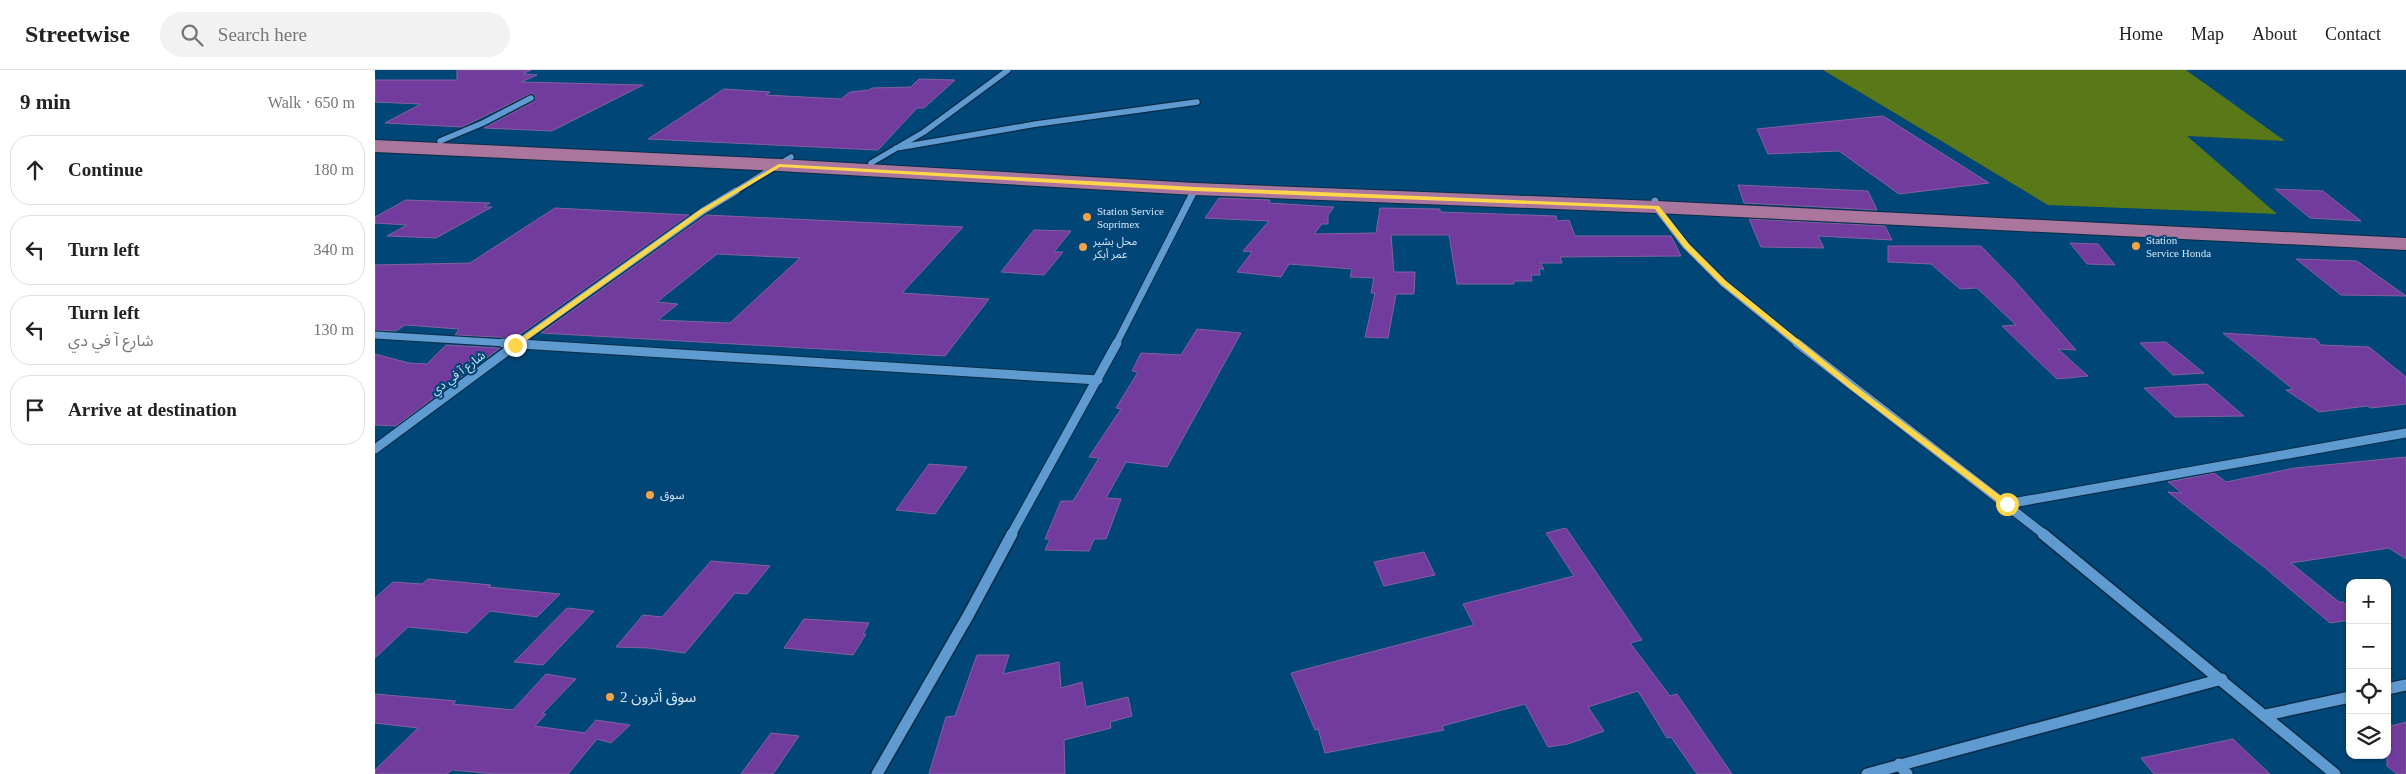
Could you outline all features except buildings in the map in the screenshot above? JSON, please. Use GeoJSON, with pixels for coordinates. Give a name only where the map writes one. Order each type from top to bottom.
{"type":"FeatureCollection","features":[{"type":"Feature","properties":{"kind":"main road"},"geometry":{"type":"LineString","coordinates":[[375,138],[785,161],[1195,189],[1656,204],[2406,234]]}},
{"type":"Feature","properties":{"kind":"main road"},"geometry":{"type":"LineString","coordinates":[[375,146],[785,161],[871,162],[2406,244]]}},
{"type":"Feature","properties":{"kind":"street"},"geometry":{"type":"LineString","coordinates":[[871,162],[924,132],[1008,70]]}},
{"type":"Feature","properties":{"kind":"street"},"geometry":{"type":"LineString","coordinates":[[440,141],[483,123],[531,98]]}},
{"type":"Feature","properties":{"kind":"street"},"geometry":{"type":"LineString","coordinates":[[896,148],[1036,124],[1197,102]]}},
{"type":"Feature","properties":{"kind":"street","name":"شارع آ في دي"},"geometry":{"type":"LineString","coordinates":[[375,449],[515,345],[703,211],[785,161]]}},
{"type":"Feature","properties":{"kind":"street"},"geometry":{"type":"LineString","coordinates":[[877,774],[969,614],[1046,469],[1098,380],[1195,189]]}},
{"type":"Feature","properties":{"kind":"street"},"geometry":{"type":"LineString","coordinates":[[1656,204],[1687,246],[1723,282],[1850,386],[2007,504],[2266,715],[2335,774]]}},
{"type":"Feature","properties":{"kind":"street"},"geometry":{"type":"LineString","coordinates":[[375,335],[1098,380]]}},
{"type":"Feature","properties":{"kind":"street"},"geometry":{"type":"LineString","coordinates":[[2007,504],[2406,433]]}},
{"type":"Feature","properties":{"kind":"street"},"geometry":{"type":"LineString","coordinates":[[1867,774],[1903,769],[2222,679]]}},
{"type":"Feature","properties":{"kind":"street"},"geometry":{"type":"LineString","coordinates":[[2391,688],[2406,685]]}},
{"type":"Feature","properties":{"kind":"street"},"geometry":{"type":"LineString","coordinates":[[2266,715],[2346,698]]}},
{"type":"Feature","properties":{"kind":"green space"},"geometry":{"type":"Polygon","coordinates":[[[1823,70],[2186,70],[2285,141],[2187,136],[2277,214],[2048,205],[1823,70]]]}},
{"type":"Feature","properties":{"kind":"place","name":"Station Service Soprimex"},"geometry":{"type":"Point","coordinates":[1087,217]}},
{"type":"Feature","properties":{"kind":"place","name":"Station Service Honda"},"geometry":{"type":"Point","coordinates":[2136,246]}},
{"type":"Feature","properties":{"kind":"place","name":"محل بشير عمر أبكر"},"geometry":{"type":"Point","coordinates":[1083,247]}},
{"type":"Feature","properties":{"kind":"place","name":"سوق"},"geometry":{"type":"Point","coordinates":[650,495]}},
{"type":"Feature","properties":{"kind":"place","name":"سوق أترون 2"},"geometry":{"type":"Point","coordinates":[610,697]}},
{"type":"Feature","properties":{"kind":"route"},"geometry":{"type":"LineString","coordinates":[[515,345],[703,211],[779,165],[1195,189],[1388,195],[1656,207],[1687,246],[1723,282],[1850,386],[2007,504]]}}]}
